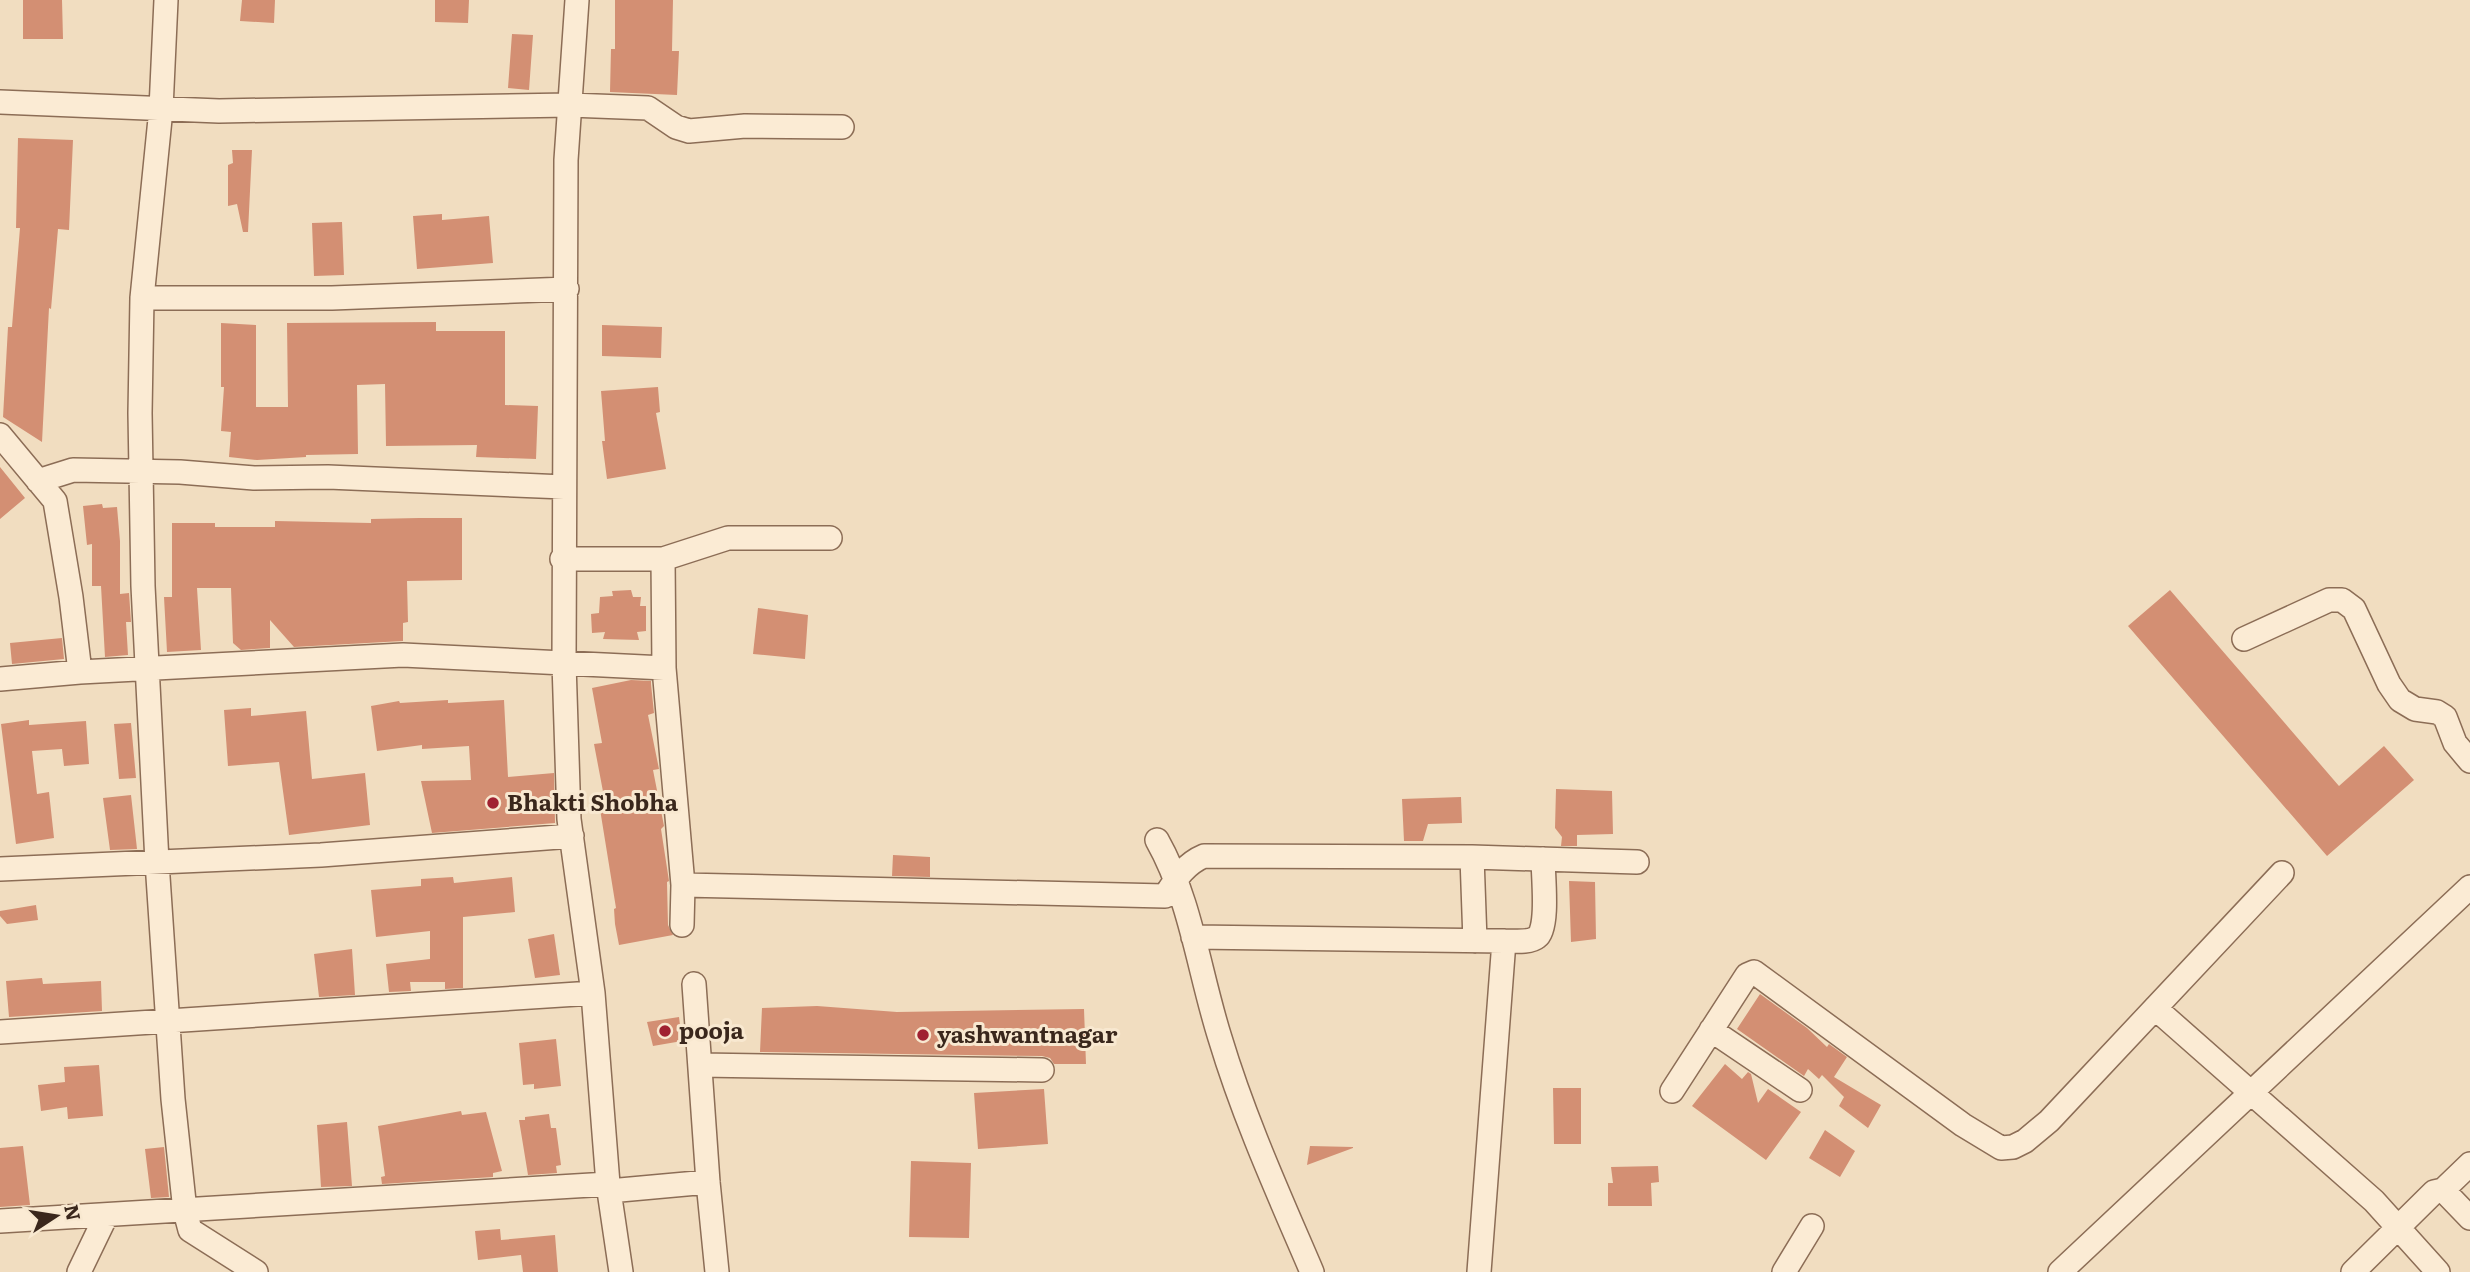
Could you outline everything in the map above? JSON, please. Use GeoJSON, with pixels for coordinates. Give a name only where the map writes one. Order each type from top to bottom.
{"type":"FeatureCollection","features":[{"type":"Feature","properties":{"kind":"street"},"geometry":{"type":"LineString","coordinates":[[166,0],[161,109],[142,298],[139,413],[147,668],[167,1021],[185,1211],[190,1230],[256,1272]]}},
{"type":"Feature","properties":{"kind":"street"},"geometry":{"type":"LineString","coordinates":[[577,0],[566,160],[567,289],[562,559],[564,663],[572,836],[593,993],[609,1188],[621,1272]]}},
{"type":"Feature","properties":{"kind":"street"},"geometry":{"type":"LineString","coordinates":[[0,102],[219,111],[570,105],[648,108],[676,127],[689,131],[745,126],[842,127]]}},
{"type":"Feature","properties":{"kind":"street"},"geometry":{"type":"LineString","coordinates":[[142,298],[332,298],[567,289]]}},
{"type":"Feature","properties":{"kind":"street"},"geometry":{"type":"LineString","coordinates":[[0,435],[55,500],[80,672]]}},
{"type":"Feature","properties":{"kind":"street"},"geometry":{"type":"LineString","coordinates":[[38,481],[73,470],[564,487]]}},
{"type":"Feature","properties":{"kind":"street"},"geometry":{"type":"LineString","coordinates":[[562,559],[663,559],[728,538],[830,538]]}},
{"type":"Feature","properties":{"kind":"street"},"geometry":{"type":"LineString","coordinates":[[663,559],[664,668],[683,885],[682,925]]}},
{"type":"Feature","properties":{"kind":"street"},"geometry":{"type":"LineString","coordinates":[[2244,639],[2329,600],[2342,600],[2354,609],[2389,684],[2400,700],[2415,709],[2437,712],[2445,717],[2455,743],[2470,761]]}},
{"type":"Feature","properties":{"kind":"street"},"geometry":{"type":"LineString","coordinates":[[0,680],[80,672],[403,655],[664,668]]}},
{"type":"Feature","properties":{"kind":"street"},"geometry":{"type":"LineString","coordinates":[[0,869],[321,855],[572,836]]}},
{"type":"Feature","properties":{"kind":"street"},"geometry":{"type":"LineString","coordinates":[[1157,840],[1176,880],[1220,1038],[1266,1165],[1312,1272]]}},
{"type":"Feature","properties":{"kind":"street"},"geometry":{"type":"LineString","coordinates":[[683,885],[1165,896],[1193,860],[1204,856],[1472,857],[1637,862]]}},
{"type":"Feature","properties":{"kind":"street"},"geometry":{"type":"LineString","coordinates":[[1472,857],[1475,940]]}},
{"type":"Feature","properties":{"kind":"street"},"geometry":{"type":"LineString","coordinates":[[1193,937],[1504,941],[1535,939],[1541,934],[1544,922],[1543,859]]}},
{"type":"Feature","properties":{"kind":"street"},"geometry":{"type":"LineString","coordinates":[[1671,1091],[1747,975],[1754,972],[1963,1125],[2001,1148],[2012,1147],[2025,1141],[2049,1121],[2282,873]]}},
{"type":"Feature","properties":{"kind":"street"},"geometry":{"type":"LineString","coordinates":[[2060,1272],[2470,887]]}},
{"type":"Feature","properties":{"kind":"street"},"geometry":{"type":"LineString","coordinates":[[1479,1272],[1504,941]]}},
{"type":"Feature","properties":{"kind":"street"},"geometry":{"type":"LineString","coordinates":[[694,984],[717,1272]]}},
{"type":"Feature","properties":{"kind":"street"},"geometry":{"type":"LineString","coordinates":[[0,1032],[593,993]]}},
{"type":"Feature","properties":{"kind":"street"},"geometry":{"type":"LineString","coordinates":[[2155,1008],[2374,1202],[2438,1272]]}},
{"type":"Feature","properties":{"kind":"street"},"geometry":{"type":"LineString","coordinates":[[1712,1030],[1800,1090]]}},
{"type":"Feature","properties":{"kind":"street"},"geometry":{"type":"LineString","coordinates":[[700,1065],[1042,1070]]}},
{"type":"Feature","properties":{"kind":"street"},"geometry":{"type":"LineString","coordinates":[[2353,1272],[2426,1198],[2443,1190],[2470,1164]]}},
{"type":"Feature","properties":{"kind":"street"},"geometry":{"type":"LineString","coordinates":[[0,1221],[708,1182]]}},
{"type":"Feature","properties":{"kind":"street"},"geometry":{"type":"LineString","coordinates":[[2443,1190],[2470,1218]]}},
{"type":"Feature","properties":{"kind":"street"},"geometry":{"type":"LineString","coordinates":[[79,1272],[106,1216]]}},
{"type":"Feature","properties":{"kind":"street"},"geometry":{"type":"LineString","coordinates":[[1784,1272],[1812,1226]]}},
{"type":"Feature","properties":{"kind":"building"},"geometry":{"type":"Polygon","coordinates":[[[23,0],[62,0],[63,39],[23,39],[23,0]]]}},
{"type":"Feature","properties":{"kind":"building"},"geometry":{"type":"Polygon","coordinates":[[[242,0],[275,0],[274,23],[240,21],[242,0]]]}},
{"type":"Feature","properties":{"kind":"building"},"geometry":{"type":"Polygon","coordinates":[[[435,0],[469,0],[468,23],[435,22],[435,0]]]}},
{"type":"Feature","properties":{"kind":"building"},"geometry":{"type":"Polygon","coordinates":[[[615,0],[673,0],[672,51],[679,51],[677,95],[610,92],[611,49],[615,49],[615,0]]]}},
{"type":"Feature","properties":{"kind":"building"},"geometry":{"type":"Polygon","coordinates":[[[512,34],[533,35],[529,90],[508,88],[512,34]]]}},
{"type":"Feature","properties":{"kind":"building"},"geometry":{"type":"Polygon","coordinates":[[[18,138],[73,140],[69,230],[58,229],[51,309],[49,308],[42,442],[3,417],[8,327],[12,327],[20,228],[16,228],[18,138]]]}},
{"type":"Feature","properties":{"kind":"building"},"geometry":{"type":"Polygon","coordinates":[[[232,150],[252,150],[248,232],[243,232],[237,204],[228,206],[228,165],[233,163],[232,150]]]}},
{"type":"Feature","properties":{"kind":"building"},"geometry":{"type":"Polygon","coordinates":[[[442,214],[442,220],[489,216],[493,263],[417,269],[413,216],[442,214]]]}},
{"type":"Feature","properties":{"kind":"building"},"geometry":{"type":"Polygon","coordinates":[[[342,222],[344,275],[314,276],[312,223],[342,222]]]}},
{"type":"Feature","properties":{"kind":"building"},"geometry":{"type":"Polygon","coordinates":[[[436,322],[436,331],[505,331],[505,405],[538,406],[536,459],[476,457],[477,445],[386,446],[385,384],[357,385],[358,454],[257,460],[229,457],[231,432],[221,431],[224,387],[221,387],[221,323],[256,325],[256,407],[288,407],[287,323],[436,322]]]}},
{"type":"Feature","properties":{"kind":"building"},"geometry":{"type":"Polygon","coordinates":[[[602,325],[662,327],[661,358],[602,356],[602,325]]]}},
{"type":"Feature","properties":{"kind":"building"},"geometry":{"type":"Polygon","coordinates":[[[658,387],[660,412],[656,413],[666,469],[607,479],[602,441],[605,441],[601,391],[658,387]]]}},
{"type":"Feature","properties":{"kind":"building"},"geometry":{"type":"Polygon","coordinates":[[[0,467],[25,498],[0,519],[0,467]]]}},
{"type":"Feature","properties":{"kind":"building"},"geometry":{"type":"Polygon","coordinates":[[[102,504],[103,508],[117,507],[120,594],[129,593],[131,622],[126,622],[128,655],[105,657],[101,586],[92,586],[92,544],[87,545],[83,506],[102,504]]]}},
{"type":"Feature","properties":{"kind":"building"},"geometry":{"type":"Polygon","coordinates":[[[462,518],[462,580],[407,581],[408,622],[403,623],[403,641],[294,647],[270,620],[270,648],[241,650],[233,643],[231,588],[197,588],[201,650],[167,652],[164,597],[172,597],[172,523],[215,523],[215,527],[275,527],[275,521],[371,523],[371,519],[462,518]]]}},
{"type":"Feature","properties":{"kind":"building"},"geometry":{"type":"Polygon","coordinates":[[[631,590],[633,597],[641,597],[640,606],[646,606],[646,631],[637,632],[639,640],[603,639],[605,632],[592,633],[591,614],[599,613],[600,597],[613,596],[612,591],[631,590]]]}},
{"type":"Feature","properties":{"kind":"building"},"geometry":{"type":"Polygon","coordinates":[[[2170,590],[2339,786],[2384,746],[2414,780],[2327,856],[2128,626],[2170,590]]]}},
{"type":"Feature","properties":{"kind":"building"},"geometry":{"type":"Polygon","coordinates":[[[758,608],[808,615],[805,659],[753,654],[758,608]]]}},
{"type":"Feature","properties":{"kind":"building"},"geometry":{"type":"Polygon","coordinates":[[[62,638],[64,659],[12,664],[10,643],[62,638]]]}},
{"type":"Feature","properties":{"kind":"building"},"geometry":{"type":"Polygon","coordinates":[[[631,680],[651,681],[654,713],[648,715],[659,769],[653,770],[664,826],[661,829],[669,881],[668,925],[673,935],[619,945],[615,924],[616,908],[599,803],[605,802],[594,744],[602,743],[592,688],[631,680]]]}},
{"type":"Feature","properties":{"kind":"building"},"geometry":{"type":"Polygon","coordinates":[[[448,700],[448,703],[504,700],[508,777],[554,773],[555,823],[432,833],[421,781],[471,780],[469,746],[422,749],[422,745],[377,751],[371,706],[399,701],[448,700]]]}},
{"type":"Feature","properties":{"kind":"building"},"geometry":{"type":"Polygon","coordinates":[[[251,708],[251,716],[306,711],[312,779],[365,773],[370,825],[289,835],[279,762],[228,766],[224,710],[251,708]]]}},
{"type":"Feature","properties":{"kind":"building"},"geometry":{"type":"Polygon","coordinates":[[[29,720],[29,725],[86,721],[89,764],[64,766],[62,749],[32,751],[37,794],[49,792],[54,838],[16,844],[1,724],[29,720]]]}},
{"type":"Feature","properties":{"kind":"building"},"geometry":{"type":"Polygon","coordinates":[[[131,723],[136,778],[119,779],[114,724],[131,723]]]}},
{"type":"Feature","properties":{"kind":"building"},"geometry":{"type":"Polygon","coordinates":[[[1556,789],[1612,791],[1613,834],[1577,835],[1577,846],[1561,846],[1562,837],[1555,828],[1556,789]]]}},
{"type":"Feature","properties":{"kind":"building"},"geometry":{"type":"Polygon","coordinates":[[[131,795],[137,849],[110,850],[103,798],[131,795]]]}},
{"type":"Feature","properties":{"kind":"building"},"geometry":{"type":"Polygon","coordinates":[[[1461,797],[1462,823],[1428,824],[1423,841],[1404,841],[1402,799],[1461,797]]]}},
{"type":"Feature","properties":{"kind":"building"},"geometry":{"type":"Polygon","coordinates":[[[893,855],[930,857],[930,877],[892,876],[893,855]]]}},
{"type":"Feature","properties":{"kind":"building"},"geometry":{"type":"Polygon","coordinates":[[[453,877],[454,883],[512,877],[515,912],[463,917],[463,988],[445,989],[445,982],[410,982],[411,991],[389,992],[386,964],[430,959],[430,931],[376,937],[371,890],[421,886],[421,879],[453,877]]]}},
{"type":"Feature","properties":{"kind":"building"},"geometry":{"type":"Polygon","coordinates":[[[1569,881],[1595,882],[1596,939],[1571,942],[1569,881]]]}},
{"type":"Feature","properties":{"kind":"building"},"geometry":{"type":"Polygon","coordinates":[[[36,905],[38,920],[7,924],[0,916],[0,911],[36,905]]]}},
{"type":"Feature","properties":{"kind":"building"},"geometry":{"type":"Polygon","coordinates":[[[554,934],[560,975],[535,978],[528,939],[554,934]]]}},
{"type":"Feature","properties":{"kind":"building"},"geometry":{"type":"Polygon","coordinates":[[[352,949],[355,995],[319,997],[314,954],[352,949]]]}},
{"type":"Feature","properties":{"kind":"building"},"geometry":{"type":"Polygon","coordinates":[[[42,978],[43,984],[101,981],[102,1011],[9,1017],[6,981],[42,978]]]}},
{"type":"Feature","properties":{"kind":"building"},"geometry":{"type":"Polygon","coordinates":[[[1760,994],[1807,1028],[1827,1047],[1829,1044],[1847,1057],[1834,1077],[1881,1105],[1868,1128],[1839,1106],[1844,1097],[1822,1075],[1819,1079],[1808,1069],[1804,1076],[1737,1029],[1760,994]]]}},
{"type":"Feature","properties":{"kind":"building","name":"yashwantnagar"},"geometry":{"type":"Polygon","coordinates":[[[817,1006],[897,1012],[1084,1009],[1086,1064],[1054,1064],[1050,1058],[1042,1056],[760,1052],[762,1008],[817,1006]]]}},
{"type":"Feature","properties":{"kind":"building","name":"pooja"},"geometry":{"type":"Polygon","coordinates":[[[679,1017],[682,1041],[653,1046],[647,1022],[679,1017]]]}},
{"type":"Feature","properties":{"kind":"building"},"geometry":{"type":"Polygon","coordinates":[[[556,1039],[561,1086],[534,1089],[534,1084],[523,1085],[519,1043],[556,1039]]]}},
{"type":"Feature","properties":{"kind":"building"},"geometry":{"type":"Polygon","coordinates":[[[1725,1064],[1742,1079],[1748,1072],[1751,1074],[1758,1103],[1768,1089],[1801,1112],[1766,1160],[1692,1106],[1725,1064]]]}},
{"type":"Feature","properties":{"kind":"building"},"geometry":{"type":"Polygon","coordinates":[[[99,1065],[103,1116],[68,1119],[67,1107],[41,1111],[38,1085],[65,1082],[64,1067],[99,1065]]]}},
{"type":"Feature","properties":{"kind":"building"},"geometry":{"type":"Polygon","coordinates":[[[1553,1088],[1581,1088],[1581,1144],[1554,1144],[1553,1088]]]}},
{"type":"Feature","properties":{"kind":"building"},"geometry":{"type":"Polygon","coordinates":[[[1044,1089],[1048,1144],[978,1149],[974,1093],[1044,1089]]]}},
{"type":"Feature","properties":{"kind":"building"},"geometry":{"type":"Polygon","coordinates":[[[461,1111],[462,1115],[486,1112],[502,1171],[493,1173],[493,1177],[382,1184],[381,1177],[385,1176],[378,1126],[461,1111]]]}},
{"type":"Feature","properties":{"kind":"building"},"geometry":{"type":"Polygon","coordinates":[[[549,1114],[551,1128],[556,1128],[561,1165],[556,1166],[557,1173],[528,1175],[519,1120],[549,1114]]]}},
{"type":"Feature","properties":{"kind":"building"},"geometry":{"type":"Polygon","coordinates":[[[347,1122],[352,1186],[321,1187],[317,1125],[347,1122]]]}},
{"type":"Feature","properties":{"kind":"building"},"geometry":{"type":"Polygon","coordinates":[[[1825,1130],[1855,1151],[1840,1177],[1809,1158],[1825,1130]]]}},
{"type":"Feature","properties":{"kind":"building"},"geometry":{"type":"Polygon","coordinates":[[[23,1146],[30,1205],[0,1207],[0,1148],[23,1146]]]}},
{"type":"Feature","properties":{"kind":"building"},"geometry":{"type":"Polygon","coordinates":[[[1310,1146],[1353,1147],[1353,1148],[1307,1165],[1310,1146]]]}},
{"type":"Feature","properties":{"kind":"building"},"geometry":{"type":"Polygon","coordinates":[[[164,1147],[169,1197],[151,1198],[145,1149],[164,1147]]]}},
{"type":"Feature","properties":{"kind":"building"},"geometry":{"type":"Polygon","coordinates":[[[911,1161],[971,1163],[969,1238],[909,1237],[911,1161]]]}},
{"type":"Feature","properties":{"kind":"building"},"geometry":{"type":"Polygon","coordinates":[[[1658,1166],[1659,1182],[1651,1183],[1652,1206],[1608,1206],[1608,1183],[1613,1183],[1611,1167],[1658,1166]]]}},
{"type":"Feature","properties":{"kind":"building"},"geometry":{"type":"Polygon","coordinates":[[[500,1229],[501,1240],[555,1235],[558,1272],[523,1272],[521,1255],[478,1260],[475,1231],[500,1229]]]}},
{"type":"Feature","properties":{"kind":"place","name":"Bhakti Shobha"},"geometry":{"type":"Point","coordinates":[493,803]}},
{"type":"Feature","properties":{"kind":"place","name":"pooja"},"geometry":{"type":"Point","coordinates":[665,1031]}},
{"type":"Feature","properties":{"kind":"place","name":"yashwantnagar"},"geometry":{"type":"Point","coordinates":[923,1035]}}]}
